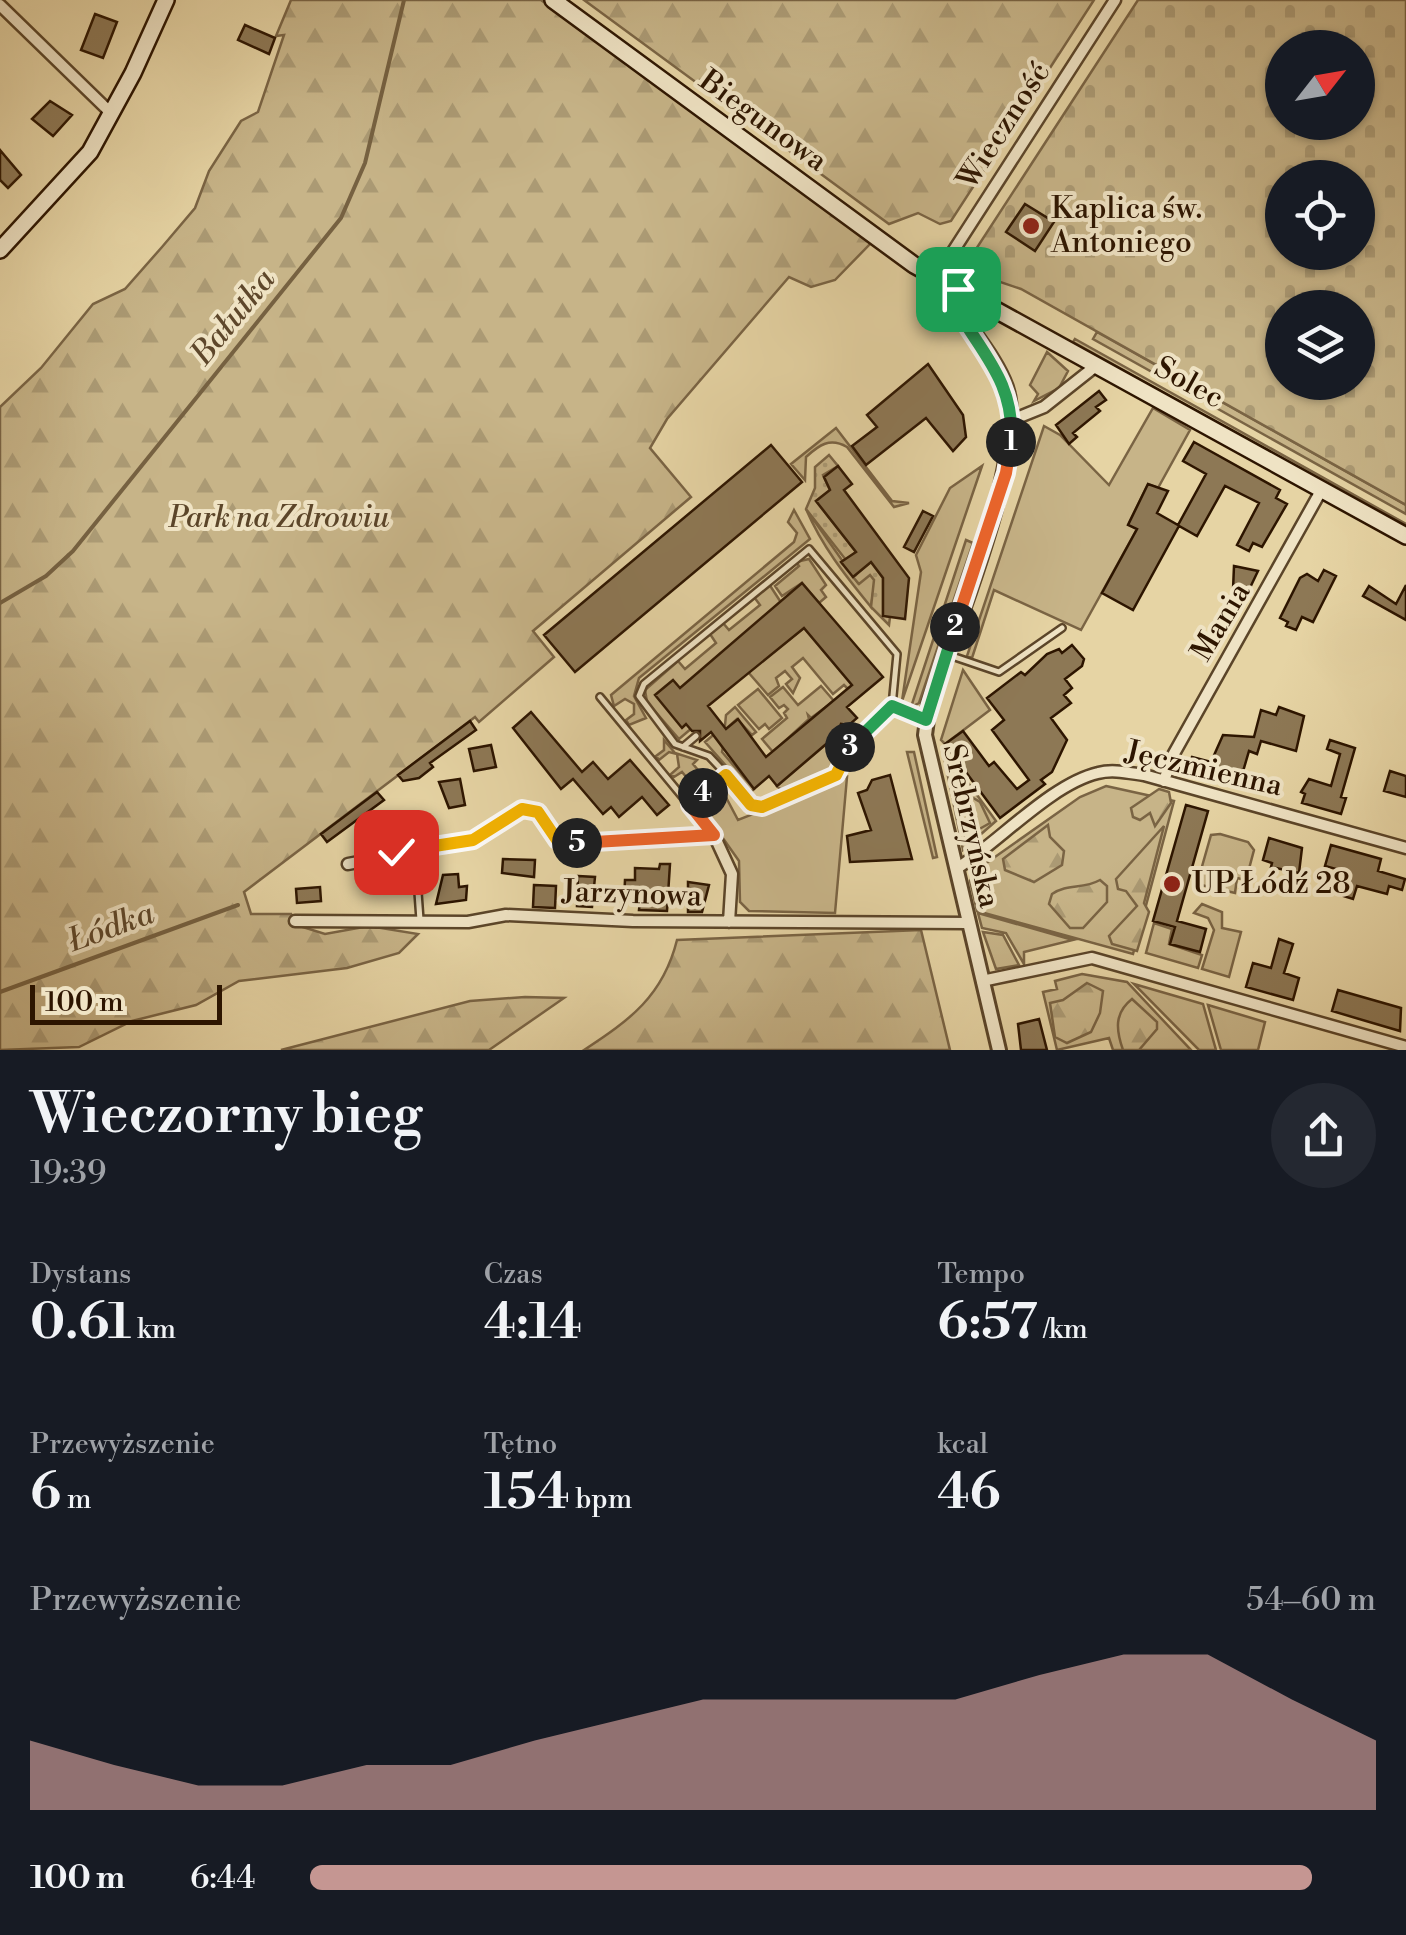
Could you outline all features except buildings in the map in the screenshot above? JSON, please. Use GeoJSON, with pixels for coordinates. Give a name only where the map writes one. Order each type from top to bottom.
{"type":"FeatureCollection","features":[{"type":"Feature","properties":{"kind":"main road"},"geometry":{"type":"LineString","coordinates":[[0,250],[72,176],[112,114],[166,0]]}},
{"type":"Feature","properties":{"kind":"main road","name":"Biegunowa"},"geometry":{"type":"LineString","coordinates":[[553,0],[900,255],[944,282]]}},
{"type":"Feature","properties":{"kind":"main road","name":"Solec"},"geometry":{"type":"LineString","coordinates":[[944,282],[1406,536]]}},
{"type":"Feature","properties":{"kind":"street","name":"Wieczność"},"geometry":{"type":"LineString","coordinates":[[944,282],[952,253],[1114,0]]}},
{"type":"Feature","properties":{"kind":"street"},"geometry":{"type":"LineString","coordinates":[[0,5],[112,114]]}},
{"type":"Feature","properties":{"kind":"street","name":"Srebrzyńska"},"geometry":{"type":"LineString","coordinates":[[944,282],[956,309],[1003,380],[1012,420],[1006,473],[926,720],[928,764],[999,1050]]}},
{"type":"Feature","properties":{"kind":"street"},"geometry":{"type":"LineString","coordinates":[[1012,420],[1044,407],[1097,365]]}},
{"type":"Feature","properties":{"kind":"street","name":"Mania"},"geometry":{"type":"LineString","coordinates":[[1164,780],[1172,757],[1322,489]]}},
{"type":"Feature","properties":{"kind":"street","name":"Jęczmienna"},"geometry":{"type":"LineString","coordinates":[[956,869],[1086,777],[1121,772],[1164,780],[1406,848]]}},
{"type":"Feature","properties":{"kind":"street"},"geometry":{"type":"LineString","coordinates":[[348,864],[414,848],[473,840],[522,809],[538,812],[557,840]]}},
{"type":"Feature","properties":{"kind":"street"},"geometry":{"type":"LineString","coordinates":[[714,835],[732,874],[729,922]]}},
{"type":"Feature","properties":{"kind":"street","name":"Jarzynowa"},"geometry":{"type":"LineString","coordinates":[[295,921],[420,922],[506,916],[968,923]]}},
{"type":"Feature","properties":{"kind":"street"},"geometry":{"type":"LineString","coordinates":[[982,981],[1092,958],[1406,1047]]}},
{"type":"Feature","properties":{"kind":"lane"},"geometry":{"type":"LineString","coordinates":[[934,321],[956,309]]}},
{"type":"Feature","properties":{"kind":"lane"},"geometry":{"type":"LineString","coordinates":[[809,549],[897,654],[892,706],[856,742],[846,750],[836,775],[762,807],[751,805],[709,756],[682,748],[643,706],[640,696],[644,684],[809,549]]}},
{"type":"Feature","properties":{"kind":"lane"},"geometry":{"type":"LineString","coordinates":[[946,654],[1003,672],[1062,628]]}},
{"type":"Feature","properties":{"kind":"lane"},"geometry":{"type":"LineString","coordinates":[[600,696],[714,835]]}},
{"type":"Feature","properties":{"kind":"lane"},"geometry":{"type":"LineString","coordinates":[[892,706],[926,720]]}},
{"type":"Feature","properties":{"kind":"lane"},"geometry":{"type":"LineString","coordinates":[[844,729],[856,742]]}},
{"type":"Feature","properties":{"kind":"lane"},"geometry":{"type":"LineString","coordinates":[[682,748],[696,736]]}},
{"type":"Feature","properties":{"kind":"lane"},"geometry":{"type":"LineString","coordinates":[[690,805],[726,775]]}},
{"type":"Feature","properties":{"kind":"lane"},"geometry":{"type":"LineString","coordinates":[[557,840],[578,844],[714,835]]}},
{"type":"Feature","properties":{"kind":"lane"},"geometry":{"type":"LineString","coordinates":[[414,848],[420,922]]}},
{"type":"Feature","properties":{"kind":"green space","name":"Park na Zdrowiu"},"geometry":{"type":"Polygon","coordinates":[[[291,0],[541,0],[871,243],[835,280],[811,287],[789,277],[667,419],[650,448],[691,497],[533,631],[554,657],[479,722],[475,717],[244,892],[251,914],[291,914],[293,924],[325,934],[369,926],[418,934],[399,953],[347,968],[239,981],[196,1005],[132,1021],[79,1047],[0,1050],[0,407],[41,368],[93,304],[125,289],[195,208],[209,171],[241,121],[258,112],[284,35],[276,36],[291,0]]]}},
{"type":"Feature","properties":{"kind":"green space"},"geometry":{"type":"Polygon","coordinates":[[[584,0],[1094,0],[951,221],[940,224],[918,213],[889,224],[584,0]]]}},
{"type":"Feature","properties":{"kind":"green space"},"geometry":{"type":"Polygon","coordinates":[[[1138,0],[1406,0],[1406,505],[1021,289],[968,271],[967,263],[1138,0]]]}},
{"type":"Feature","properties":{"kind":"green space"},"geometry":{"type":"Polygon","coordinates":[[[1097,332],[1406,505],[1406,514],[1093,339],[1097,332]]]}},
{"type":"Feature","properties":{"kind":"green space"},"geometry":{"type":"Polygon","coordinates":[[[1075,339],[1406,524],[1406,528],[1073,342],[1075,339]]]}},
{"type":"Feature","properties":{"kind":"green space"},"geometry":{"type":"Polygon","coordinates":[[[1047,352],[1068,371],[1059,388],[1034,401],[1038,394],[1030,385],[1047,352]]]}},
{"type":"Feature","properties":{"kind":"green space"},"geometry":{"type":"Polygon","coordinates":[[[1153,408],[1190,430],[1158,488],[1148,484],[1129,523],[1137,529],[1081,630],[994,590],[972,658],[967,656],[1044,426],[1060,435],[1109,485],[1153,408]]]}},
{"type":"Feature","properties":{"kind":"green space"},"geometry":{"type":"Polygon","coordinates":[[[836,428],[892,501],[909,503],[894,507],[847,447],[835,443],[820,446],[806,457],[805,480],[791,464],[836,428]]]}},
{"type":"Feature","properties":{"kind":"green space"},"geometry":{"type":"Polygon","coordinates":[[[829,455],[838,466],[823,475],[830,490],[816,501],[856,552],[846,560],[806,509],[815,488],[815,467],[829,455]]]}},
{"type":"Feature","properties":{"kind":"green space"},"geometry":{"type":"Polygon","coordinates":[[[982,466],[902,701],[921,572],[916,555],[950,488],[982,466]]]}},
{"type":"Feature","properties":{"kind":"green space"},"geometry":{"type":"Polygon","coordinates":[[[806,509],[858,583],[870,574],[875,580],[871,607],[834,560],[806,509]]]}},
{"type":"Feature","properties":{"kind":"green space"},"geometry":{"type":"Polygon","coordinates":[[[794,510],[810,539],[639,678],[634,696],[646,718],[629,725],[626,720],[634,714],[634,704],[625,699],[614,706],[611,695],[794,542],[797,533],[788,522],[794,510]]]}},
{"type":"Feature","properties":{"kind":"green space"},"geometry":{"type":"Polygon","coordinates":[[[966,540],[973,543],[919,703],[911,707],[966,540]]]}},
{"type":"Feature","properties":{"kind":"green space"},"geometry":{"type":"Polygon","coordinates":[[[809,559],[826,585],[821,590],[826,597],[819,603],[802,583],[782,596],[775,586],[799,566],[796,562],[809,559]]]}},
{"type":"Feature","properties":{"kind":"green space"},"geometry":{"type":"Polygon","coordinates":[[[871,562],[883,578],[883,615],[890,617],[889,625],[871,607],[874,580],[870,575],[859,584],[853,577],[871,562]]]}},
{"type":"Feature","properties":{"kind":"green space"},"geometry":{"type":"Polygon","coordinates":[[[769,584],[782,604],[682,727],[695,717],[699,722],[679,739],[647,702],[645,690],[678,661],[685,669],[716,643],[710,634],[723,623],[729,630],[760,605],[754,597],[769,584]]]}},
{"type":"Feature","properties":{"kind":"green space"},"geometry":{"type":"Polygon","coordinates":[[[804,628],[856,690],[852,693],[844,685],[833,694],[803,658],[792,667],[800,678],[793,693],[786,684],[792,679],[785,671],[776,678],[779,686],[768,695],[748,672],[804,628]]]}},
{"type":"Feature","properties":{"kind":"green space"},"geometry":{"type":"Polygon","coordinates":[[[963,670],[990,710],[945,744],[941,740],[963,670]]]}},
{"type":"Feature","properties":{"kind":"green space"},"geometry":{"type":"Polygon","coordinates":[[[821,686],[834,701],[811,718],[808,715],[809,719],[773,752],[762,739],[787,718],[784,713],[788,709],[784,705],[779,708],[770,697],[783,687],[798,705],[821,686]]]}},
{"type":"Feature","properties":{"kind":"green space"},"geometry":{"type":"Polygon","coordinates":[[[758,689],[782,718],[769,729],[765,724],[759,729],[738,705],[758,689]]]}},
{"type":"Feature","properties":{"kind":"green space"},"geometry":{"type":"Polygon","coordinates":[[[735,707],[756,732],[752,735],[737,719],[727,728],[722,752],[754,789],[750,793],[705,742],[725,725],[726,715],[735,707]]]}},
{"type":"Feature","properties":{"kind":"green space"},"geometry":{"type":"Polygon","coordinates":[[[838,734],[844,742],[830,771],[782,791],[777,786],[838,734]]]}},
{"type":"Feature","properties":{"kind":"green space"},"geometry":{"type":"Polygon","coordinates":[[[664,740],[675,753],[697,760],[693,764],[708,782],[694,793],[685,792],[693,785],[682,772],[674,777],[671,774],[679,767],[677,754],[669,752],[659,760],[656,756],[664,750],[664,740]]]}},
{"type":"Feature","properties":{"kind":"green space"},"geometry":{"type":"Polygon","coordinates":[[[942,747],[996,821],[963,850],[942,747]]]}},
{"type":"Feature","properties":{"kind":"green space"},"geometry":{"type":"Polygon","coordinates":[[[907,752],[914,752],[937,857],[933,858],[907,752]]]}},
{"type":"Feature","properties":{"kind":"green space"},"geometry":{"type":"Polygon","coordinates":[[[847,777],[835,913],[749,911],[740,902],[739,861],[703,810],[705,799],[720,786],[738,820],[847,777]]]}},
{"type":"Feature","properties":{"kind":"green space"},"geometry":{"type":"Polygon","coordinates":[[[1106,786],[1174,801],[1133,954],[977,911],[970,881],[975,871],[1080,797],[1106,786]]]}},
{"type":"Feature","properties":{"kind":"green space"},"geometry":{"type":"Polygon","coordinates":[[[1159,789],[1169,792],[1171,803],[1155,826],[1150,813],[1140,820],[1133,817],[1131,808],[1159,789]]]}},
{"type":"Feature","properties":{"kind":"green space"},"geometry":{"type":"Polygon","coordinates":[[[968,795],[980,802],[990,823],[965,837],[956,811],[958,799],[968,795]]]}},
{"type":"Feature","properties":{"kind":"green space"},"geometry":{"type":"Polygon","coordinates":[[[1048,825],[1050,837],[1064,851],[1062,865],[1034,882],[1005,870],[1003,859],[1048,825]]]}},
{"type":"Feature","properties":{"kind":"green space"},"geometry":{"type":"Polygon","coordinates":[[[1164,826],[1144,903],[1149,912],[1137,951],[1112,944],[1109,936],[1137,906],[1126,891],[1118,889],[1116,879],[1164,826]]]}},
{"type":"Feature","properties":{"kind":"green space"},"geometry":{"type":"Polygon","coordinates":[[[1211,835],[1248,842],[1254,850],[1246,880],[1237,878],[1235,893],[1197,884],[1211,835]]]}},
{"type":"Feature","properties":{"kind":"green space"},"geometry":{"type":"Polygon","coordinates":[[[1100,880],[1107,886],[1107,902],[1083,928],[1070,928],[1049,904],[1052,894],[1100,880]]]}},
{"type":"Feature","properties":{"kind":"green space"},"geometry":{"type":"Polygon","coordinates":[[[1202,904],[1222,912],[1222,928],[1241,932],[1229,977],[1202,969],[1214,930],[1208,918],[1194,913],[1202,904]]]}},
{"type":"Feature","properties":{"kind":"green space"},"geometry":{"type":"Polygon","coordinates":[[[978,913],[1073,940],[1024,952],[1024,964],[1006,933],[982,928],[978,913]]]}},
{"type":"Feature","properties":{"kind":"green space"},"geometry":{"type":"Polygon","coordinates":[[[1154,923],[1172,929],[1169,944],[1202,955],[1198,968],[1146,953],[1154,923]]]}},
{"type":"Feature","properties":{"kind":"green space"},"geometry":{"type":"Polygon","coordinates":[[[921,930],[950,1050],[584,1050],[630,1017],[654,992],[677,940],[921,930]]]}},
{"type":"Feature","properties":{"kind":"green space"},"geometry":{"type":"Polygon","coordinates":[[[983,932],[1003,935],[1019,965],[996,969],[983,932]]]}},
{"type":"Feature","properties":{"kind":"green space"},"geometry":{"type":"Polygon","coordinates":[[[1082,974],[1127,982],[1191,1050],[1113,1050],[1109,1038],[1057,1050],[1043,992],[1057,989],[1055,981],[1082,974]]]}},
{"type":"Feature","properties":{"kind":"green space"},"geometry":{"type":"Polygon","coordinates":[[[1087,983],[1103,991],[1100,1013],[1091,1032],[1067,1043],[1055,1037],[1050,1003],[1063,1000],[1087,983]]]}},
{"type":"Feature","properties":{"kind":"green space"},"geometry":{"type":"Polygon","coordinates":[[[1134,984],[1203,1004],[1216,1050],[1199,1050],[1134,984]]]}},
{"type":"Feature","properties":{"kind":"green space"},"geometry":{"type":"Polygon","coordinates":[[[564,998],[489,1050],[281,1050],[470,1001],[564,998]]]}},
{"type":"Feature","properties":{"kind":"green space"},"geometry":{"type":"Polygon","coordinates":[[[1132,999],[1157,1022],[1157,1029],[1139,1050],[1123,1050],[1118,1022],[1132,999]]]}},
{"type":"Feature","properties":{"kind":"green space"},"geometry":{"type":"Polygon","coordinates":[[[1208,1005],[1265,1022],[1258,1050],[1221,1050],[1208,1005]]]}},
{"type":"Feature","properties":{"kind":"waterway","name":"Bałutka"},"geometry":{"type":"LineString","coordinates":[[0,603],[46,576],[73,551],[341,218],[365,163],[404,0]]}},
{"type":"Feature","properties":{"kind":"waterway","name":"Łódka"},"geometry":{"type":"LineString","coordinates":[[0,992],[238,905]]}},
{"type":"Feature","properties":{"kind":"place","name":"Kaplica św. Antoniego"},"geometry":{"type":"Point","coordinates":[1031,226]}},
{"type":"Feature","properties":{"kind":"place","name":"UP Łódź 28"},"geometry":{"type":"Point","coordinates":[1172,884]}},
{"type":"Feature","properties":{"kind":"route"},"geometry":{"type":"LineString","coordinates":[[396,852],[473,840],[522,809],[538,812],[557,840],[578,844],[714,835],[690,805],[726,775],[751,805],[762,807],[836,775],[846,750],[892,706],[926,720],[1006,473],[1010,449],[1012,420],[1006,387],[962,320],[944,282],[958,289]]}}]}
